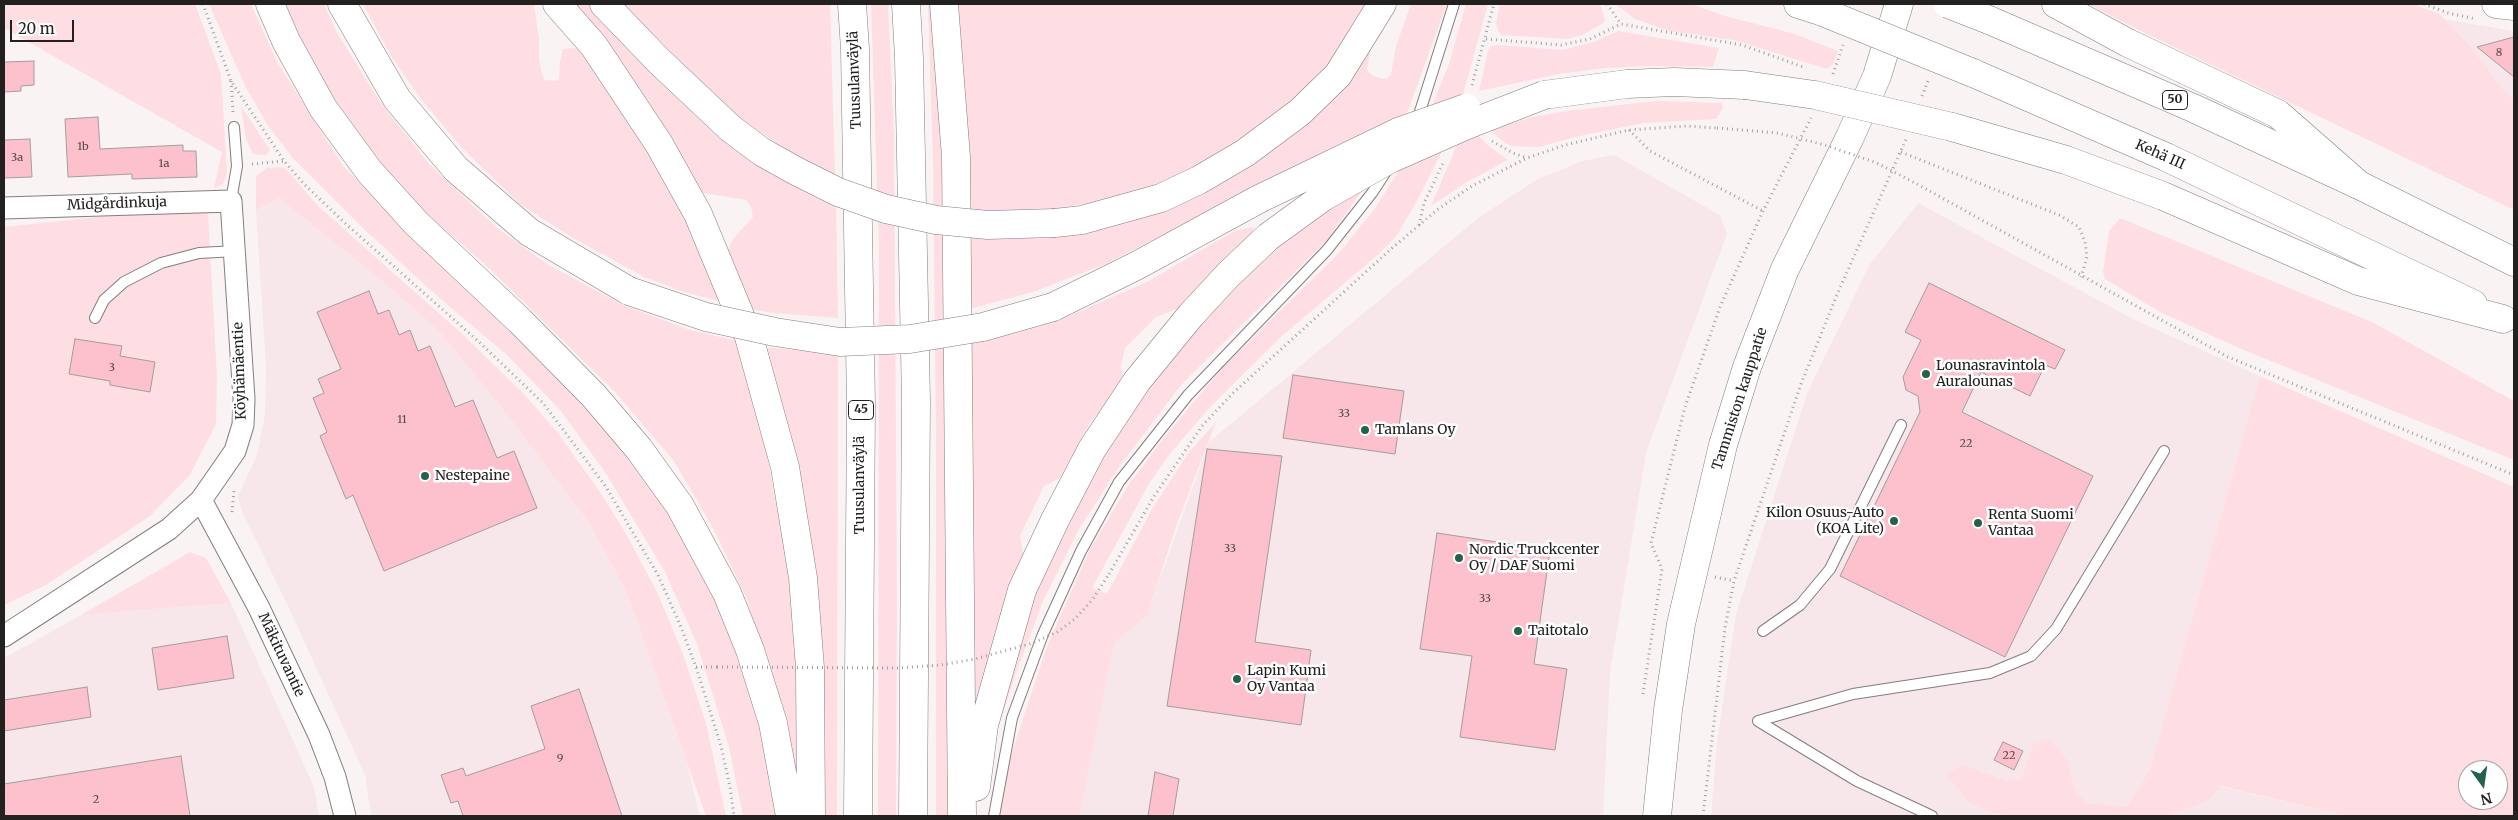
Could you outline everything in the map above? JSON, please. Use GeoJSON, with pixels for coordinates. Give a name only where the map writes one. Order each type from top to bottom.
{"type":"FeatureCollection","features":[{"type":"Feature","properties":{"kind":"main road"},"geometry":{"type":"LineString","coordinates":[[270,4],[286,41],[323,108],[369,171],[416,222],[520,321],[594,396],[639,449],[680,506],[727,593],[750,650],[773,723],[790,816]]}},
{"type":"Feature","properties":{"kind":"main road"},"geometry":{"type":"LineString","coordinates":[[342,4],[348,18],[397,99],[456,169],[529,232],[629,290],[706,318],[775,332],[840,342],[910,339],[965,330],[1053,307],[1136,266],[1259,199],[1398,132],[1462,109],[1627,84],[1674,82],[1745,85],[1815,95],[1952,127],[2066,160],[2163,196],[2358,281],[2509,322]]}},
{"type":"Feature","properties":{"kind":"main road"},"geometry":{"type":"LineString","coordinates":[[557,4],[594,46],[659,144],[698,214],[749,337],[785,466],[803,578],[810,668],[811,816]]}},
{"type":"Feature","properties":{"kind":"main road"},"geometry":{"type":"LineString","coordinates":[[604,4],[659,61],[730,128],[762,152],[838,192],[886,209],[936,220],[988,225],[1055,223],[1090,218],[1161,198],[1199,180],[1245,153],[1300,112],[1338,74],[1382,4]]}},
{"type":"Feature","properties":{"kind":"main road","name":"Tuusulanväylä"},"geometry":{"type":"LineString","coordinates":[[852,4],[855,59],[861,406],[858,816]]}},
{"type":"Feature","properties":{"kind":"main road"},"geometry":{"type":"LineString","coordinates":[[906,4],[909,58],[916,401],[913,816]]}},
{"type":"Feature","properties":{"kind":"main road"},"geometry":{"type":"LineString","coordinates":[[944,4],[956,157],[962,816]]}},
{"type":"Feature","properties":{"kind":"main road","name":"Kehä III"},"geometry":{"type":"LineString","coordinates":[[1798,4],[1823,12],[1973,73],[2166,157],[2509,322]]}},
{"type":"Feature","properties":{"kind":"main road","name":"Tammiston kauppatie"},"geometry":{"type":"LineString","coordinates":[[1657,816],[1668,710],[1681,624],[1723,445],[1747,367],[1785,269],[1850,137],[1877,76],[1899,4]]}},
{"type":"Feature","properties":{"kind":"main road","name":"50"},"geometry":{"type":"LineString","coordinates":[[1948,4],[2193,108],[2359,185],[2514,262]]}},
{"type":"Feature","properties":{"kind":"main road"},"geometry":{"type":"LineString","coordinates":[[2056,4],[2128,43],[2278,114],[2359,185]]}},
{"type":"Feature","properties":{"kind":"main road"},"geometry":{"type":"LineString","coordinates":[[2490,12],[2514,6]]}},
{"type":"Feature","properties":{"kind":"main road"},"geometry":{"type":"LineString","coordinates":[[972,816],[986,716],[1022,590],[1055,520],[1092,449],[1137,381],[1216,288],[1268,237],[1324,198],[1390,159],[1467,125],[1544,96]]}},
{"type":"Feature","properties":{"kind":"street","name":"Midgårdinkuja"},"geometry":{"type":"LineString","coordinates":[[4,208],[231,201]]}},
{"type":"Feature","properties":{"kind":"street","name":"Köyhämäentie"},"geometry":{"type":"LineString","coordinates":[[4,636],[169,530],[201,500],[235,451],[243,425],[244,399],[236,251],[231,201]]}},
{"type":"Feature","properties":{"kind":"street","name":"Mäkituvantie"},"geometry":{"type":"LineString","coordinates":[[201,500],[259,608],[319,735],[335,778],[345,816]]}},
{"type":"Feature","properties":{"kind":"lane"},"geometry":{"type":"LineString","coordinates":[[994,816],[1012,718],[1043,634],[1081,551],[1119,482],[1188,395],[1327,250],[1372,193],[1416,123],[1454,4]]}},
{"type":"Feature","properties":{"kind":"lane"},"geometry":{"type":"LineString","coordinates":[[231,201],[237,166],[234,127]]}},
{"type":"Feature","properties":{"kind":"lane"},"geometry":{"type":"LineString","coordinates":[[95,318],[104,300],[124,282],[161,263],[199,253],[236,251]]}},
{"type":"Feature","properties":{"kind":"lane"},"geometry":{"type":"LineString","coordinates":[[1763,631],[1800,605],[1830,569],[1901,425]]}},
{"type":"Feature","properties":{"kind":"lane"},"geometry":{"type":"LineString","coordinates":[[1932,816],[1857,781],[1758,721],[1853,694],[1990,674],[2031,656],[2056,628],[2164,451]]}},
{"type":"Feature","properties":{"kind":"path"},"geometry":{"type":"LineString","coordinates":[[203,4],[231,80],[284,161],[304,184],[346,224],[477,340],[543,403],[606,488],[654,568],[696,666],[721,746],[734,816]]}},
{"type":"Feature","properties":{"kind":"path"},"geometry":{"type":"LineString","coordinates":[[1607,4],[1621,24]]}},
{"type":"Feature","properties":{"kind":"path"},"geometry":{"type":"LineString","coordinates":[[2424,4],[2448,12],[2490,12]]}},
{"type":"Feature","properties":{"kind":"path"},"geometry":{"type":"LineString","coordinates":[[1486,39],[1560,45],[1590,39],[1621,24],[1742,45],[1814,70]]}},
{"type":"Feature","properties":{"kind":"path"},"geometry":{"type":"LineString","coordinates":[[1823,74],[1832,77],[1844,40]]}},
{"type":"Feature","properties":{"kind":"path"},"geometry":{"type":"LineString","coordinates":[[1921,99],[1931,73]]}},
{"type":"Feature","properties":{"kind":"path"},"geometry":{"type":"LineString","coordinates":[[231,80],[234,127]]}},
{"type":"Feature","properties":{"kind":"path"},"geometry":{"type":"LineString","coordinates":[[1643,694],[1662,569],[1651,543],[1685,407],[1720,307],[1763,211],[1815,110]]}},
{"type":"Feature","properties":{"kind":"path"},"geometry":{"type":"LineString","coordinates":[[696,666],[898,668],[941,665],[984,657],[1033,643],[1057,632],[1075,619],[1093,599],[1153,498],[1202,426],[1232,394],[1391,249],[1437,210],[1472,186],[1519,162],[1565,145],[1629,130],[1686,126],[1778,133],[1825,145],[1876,163],[2228,356],[2514,475]]}},
{"type":"Feature","properties":{"kind":"path"},"geometry":{"type":"LineString","coordinates":[[1629,130],[1640,144],[1650,151],[1763,211]]}},
{"type":"Feature","properties":{"kind":"path"},"geometry":{"type":"LineString","coordinates":[[1703,816],[1714,716],[1734,581],[1801,384],[1836,296],[1901,152],[1907,134]]}},
{"type":"Feature","properties":{"kind":"path"},"geometry":{"type":"LineString","coordinates":[[1901,152],[2059,214],[2079,226],[2086,242],[2086,257],[2081,277]]}},
{"type":"Feature","properties":{"kind":"path"},"geometry":{"type":"LineString","coordinates":[[237,166],[284,161]]}},
{"type":"Feature","properties":{"kind":"shaded area"},"geometry":{"type":"Polygon","coordinates":[[[4,4],[195,4],[221,74],[227,173],[223,184],[214,188],[222,152],[4,28],[4,4]]]}},
{"type":"Feature","properties":{"kind":"shaded area"},"geometry":{"type":"Polygon","coordinates":[[[209,4],[251,4],[277,62],[344,167],[627,448],[677,524],[717,597],[736,643],[764,740],[776,816],[743,816],[729,747],[697,644],[665,572],[607,475],[561,411],[507,355],[436,295],[365,230],[292,157],[269,127],[246,88],[209,4]]]}},
{"type":"Feature","properties":{"kind":"shaded area"},"geometry":{"type":"Polygon","coordinates":[[[285,4],[324,4],[336,31],[380,102],[429,164],[496,227],[547,264],[623,305],[690,330],[738,341],[758,407],[789,572],[795,625],[802,808],[783,712],[746,597],[713,528],[674,461],[614,391],[490,269],[424,211],[384,167],[329,91],[293,26],[285,4]]]}},
{"type":"Feature","properties":{"kind":"shaded area"},"geometry":{"type":"Polygon","coordinates":[[[363,4],[534,4],[539,39],[539,59],[542,75],[545,80],[556,81],[559,79],[563,49],[577,48],[593,66],[668,184],[707,258],[724,302],[687,293],[644,277],[573,238],[520,204],[463,149],[424,103],[391,56],[363,4]]]}},
{"type":"Feature","properties":{"kind":"shaded area"},"geometry":{"type":"Polygon","coordinates":[[[572,4],[589,4],[668,89],[702,122],[730,145],[813,196],[836,206],[838,318],[773,313],[750,309],[727,252],[733,239],[753,217],[751,207],[746,200],[704,193],[692,185],[657,116],[572,4]]]}},
{"type":"Feature","properties":{"kind":"shaded area"},"geometry":{"type":"Polygon","coordinates":[[[624,4],[830,4],[835,175],[805,163],[726,108],[624,4]]]}},
{"type":"Feature","properties":{"kind":"shaded area"},"geometry":{"type":"Polygon","coordinates":[[[871,4],[888,4],[894,136],[897,598],[896,816],[878,816],[879,246],[871,4]]]}},
{"type":"Feature","properties":{"kind":"shaded area"},"geometry":{"type":"Polygon","coordinates":[[[958,4],[1374,4],[1347,45],[1304,92],[1258,130],[1208,161],[1160,184],[1121,198],[1036,212],[993,213],[968,211],[958,4]]]}},
{"type":"Feature","properties":{"kind":"shaded area"},"geometry":{"type":"Polygon","coordinates":[[[1411,4],[1447,4],[1407,113],[1339,144],[1108,263],[1033,292],[969,309],[969,237],[1005,239],[1066,234],[1190,198],[1218,185],[1272,151],[1309,119],[1347,82],[1370,52],[1367,70],[1373,76],[1386,79],[1391,74],[1396,46],[1411,4]]]}},
{"type":"Feature","properties":{"kind":"shaded area"},"geometry":{"type":"Polygon","coordinates":[[[1466,4],[1488,4],[1463,95],[1432,106],[1449,64],[1466,4]]]}},
{"type":"Feature","properties":{"kind":"shaded area"},"geometry":{"type":"Polygon","coordinates":[[[1500,4],[1600,4],[1605,19],[1602,24],[1582,35],[1568,39],[1502,35],[1498,31],[1496,23],[1500,4]]]}},
{"type":"Feature","properties":{"kind":"shaded area"},"geometry":{"type":"Polygon","coordinates":[[[1615,4],[1691,4],[1725,16],[1795,34],[1838,51],[1833,64],[1827,69],[1734,40],[1669,31],[1635,19],[1615,4]]]}},
{"type":"Feature","properties":{"kind":"shaded area"},"geometry":{"type":"Polygon","coordinates":[[[2088,4],[2413,4],[2440,14],[2472,49],[2508,96],[2514,99],[2514,210],[2141,31],[2088,4]]]}},
{"type":"Feature","properties":{"kind":"shaded area"},"geometry":{"type":"Polygon","coordinates":[[[928,5],[935,9],[946,174],[949,609],[948,816],[936,816],[936,438],[933,164],[928,5]]]}},
{"type":"Feature","properties":{"kind":"shaded area"},"geometry":{"type":"Polygon","coordinates":[[[2431,17],[2514,31],[2514,105],[2431,17]]]}},
{"type":"Feature","properties":{"kind":"shaded area"},"geometry":{"type":"Polygon","coordinates":[[[1618,31],[1719,48],[1713,67],[1649,66],[1606,68],[1559,74],[1479,91],[1488,51],[1491,46],[1563,50],[1596,41],[1618,31]]]}},
{"type":"Feature","properties":{"kind":"shaded area"},"geometry":{"type":"Polygon","coordinates":[[[1656,101],[1722,103],[1723,108],[1716,119],[1643,123],[1575,137],[1539,147],[1512,146],[1502,141],[1491,130],[1532,117],[1566,111],[1656,101]]]}},
{"type":"Feature","properties":{"kind":"shaded area"},"geometry":{"type":"Polygon","coordinates":[[[241,106],[270,150],[266,155],[253,154],[246,139],[241,106]]]}},
{"type":"Feature","properties":{"kind":"shaded area"},"geometry":{"type":"Polygon","coordinates":[[[1477,134],[1508,160],[1467,182],[1431,206],[1459,140],[1477,134]]]}},
{"type":"Feature","properties":{"kind":"shaded area"},"geometry":{"type":"Polygon","coordinates":[[[1444,147],[1417,201],[1397,235],[1379,254],[1283,335],[1212,405],[1172,451],[1150,482],[1092,588],[1107,594],[1152,509],[1189,452],[1216,422],[1177,524],[1147,615],[1114,643],[1079,816],[999,816],[1010,758],[1046,649],[1089,551],[1129,484],[1167,434],[1222,368],[1338,254],[1374,210],[1403,164],[1444,147]]]}},
{"type":"Feature","properties":{"kind":"shaded area"},"geometry":{"type":"Polygon","coordinates":[[[1614,155],[1720,215],[1727,234],[1646,453],[1610,673],[1603,816],[1045,816],[1097,626],[1147,614],[1209,442],[1478,218],[1536,180],[1582,161],[1614,155]]]}},
{"type":"Feature","properties":{"kind":"shaded area"},"geometry":{"type":"Polygon","coordinates":[[[280,167],[286,169],[318,206],[460,332],[524,394],[558,433],[600,492],[628,537],[658,594],[683,654],[706,723],[726,816],[706,816],[626,591],[589,523],[510,418],[437,329],[376,276],[279,198],[256,210],[256,176],[267,168],[280,167]]]}},
{"type":"Feature","properties":{"kind":"shaded area"},"geometry":{"type":"Polygon","coordinates":[[[1366,185],[1328,239],[1181,385],[1119,467],[1079,529],[1043,601],[1016,673],[998,729],[1009,671],[1027,614],[1066,522],[1117,431],[1164,361],[1231,285],[1288,237],[1366,185]]]}},
{"type":"Feature","properties":{"kind":"shaded area"},"geometry":{"type":"Polygon","coordinates":[[[279,198],[376,276],[437,329],[510,418],[589,523],[626,591],[686,760],[700,816],[371,816],[365,775],[288,606],[242,512],[238,496],[257,455],[265,415],[266,368],[256,210],[279,198]]]}},
{"type":"Feature","properties":{"kind":"shaded area"},"geometry":{"type":"Polygon","coordinates":[[[1918,203],[2135,320],[2260,376],[2150,770],[2346,816],[1711,816],[1717,742],[1736,614],[1808,391],[1870,264],[1918,203]]]}},
{"type":"Feature","properties":{"kind":"shaded area"},"geometry":{"type":"Polygon","coordinates":[[[208,212],[217,377],[216,424],[190,475],[150,516],[46,585],[4,605],[4,227],[115,215],[208,212]]]}},
{"type":"Feature","properties":{"kind":"shaded area"},"geometry":{"type":"Polygon","coordinates":[[[2120,218],[2374,323],[2514,401],[2514,460],[2239,348],[2160,312],[2105,279],[2103,272],[2109,231],[2120,218]]]}},
{"type":"Feature","properties":{"kind":"shaded area"},"geometry":{"type":"Polygon","coordinates":[[[1254,227],[1252,235],[1183,307],[1156,317],[1125,348],[1121,366],[1124,380],[1090,423],[1060,478],[1044,486],[1020,536],[1024,558],[972,744],[970,343],[1011,334],[1071,315],[1149,281],[1234,231],[1254,227]]]}},
{"type":"Feature","properties":{"kind":"shaded area"},"geometry":{"type":"Polygon","coordinates":[[[763,347],[838,354],[837,816],[824,816],[763,347]]]}},
{"type":"Feature","properties":{"kind":"shaded area"},"geometry":{"type":"Polygon","coordinates":[[[2260,376],[2514,487],[2514,816],[2346,816],[2221,786],[2207,801],[2166,816],[2008,816],[1990,812],[1969,802],[1947,775],[1963,765],[2007,781],[2022,779],[2033,744],[2050,739],[2066,759],[2075,790],[2086,803],[2127,807],[2150,770],[2260,376]]]}},
{"type":"Feature","properties":{"kind":"shaded area"},"geometry":{"type":"Polygon","coordinates":[[[190,552],[206,558],[231,603],[81,615],[190,552]]]}},
{"type":"Feature","properties":{"kind":"shaded area"},"geometry":{"type":"Polygon","coordinates":[[[231,603],[314,787],[319,816],[4,816],[4,658],[81,615],[231,603]]]}},
{"type":"Feature","properties":{"kind":"building"},"geometry":{"type":"Polygon","coordinates":[[[2514,37],[2514,77],[2477,47],[2514,37]]]}},
{"type":"Feature","properties":{"kind":"building"},"geometry":{"type":"Polygon","coordinates":[[[34,61],[34,85],[21,86],[21,91],[4,92],[4,62],[34,61]]]}},
{"type":"Feature","properties":{"kind":"building"},"geometry":{"type":"Polygon","coordinates":[[[98,117],[100,149],[183,145],[183,151],[196,151],[197,177],[132,179],[132,174],[68,177],[65,119],[98,117]]]}},
{"type":"Feature","properties":{"kind":"building"},"geometry":{"type":"Polygon","coordinates":[[[30,139],[32,177],[4,178],[4,140],[30,139]]]}},
{"type":"Feature","properties":{"kind":"building"},"geometry":{"type":"Polygon","coordinates":[[[1929,283],[2065,350],[2055,369],[2045,365],[2030,396],[1981,372],[1962,412],[2093,476],[2005,657],[1840,576],[1920,412],[1918,396],[1906,390],[1903,377],[1921,340],[1905,332],[1929,283]]]}},
{"type":"Feature","properties":{"kind":"building"},"geometry":{"type":"Polygon","coordinates":[[[369,291],[378,314],[389,310],[399,335],[410,330],[418,351],[430,346],[455,407],[473,400],[497,458],[514,451],[537,508],[384,571],[353,495],[346,499],[320,436],[327,432],[313,398],[324,393],[318,379],[341,369],[317,312],[369,291]]]}},
{"type":"Feature","properties":{"kind":"building"},"geometry":{"type":"Polygon","coordinates":[[[75,339],[122,346],[120,356],[155,362],[150,392],[110,385],[110,381],[69,374],[75,339]]]}},
{"type":"Feature","properties":{"kind":"building"},"geometry":{"type":"Polygon","coordinates":[[[1293,375],[1404,391],[1395,454],[1283,438],[1293,375]]]}},
{"type":"Feature","properties":{"kind":"building"},"geometry":{"type":"Polygon","coordinates":[[[1207,449],[1282,456],[1255,642],[1311,650],[1301,725],[1167,706],[1207,449]]]}},
{"type":"Feature","properties":{"kind":"building"},"geometry":{"type":"Polygon","coordinates":[[[1437,533],[1550,550],[1534,664],[1567,669],[1555,750],[1460,737],[1472,656],[1420,649],[1437,533]]]}},
{"type":"Feature","properties":{"kind":"building"},"geometry":{"type":"Polygon","coordinates":[[[227,636],[234,678],[158,690],[152,648],[227,636]]]}},
{"type":"Feature","properties":{"kind":"building"},"geometry":{"type":"Polygon","coordinates":[[[87,687],[91,717],[4,731],[4,700],[87,687]]]}},
{"type":"Feature","properties":{"kind":"building"},"geometry":{"type":"Polygon","coordinates":[[[579,689],[622,816],[463,816],[458,801],[451,803],[441,775],[463,768],[466,776],[545,749],[531,706],[579,689]]]}},
{"type":"Feature","properties":{"kind":"building"},"geometry":{"type":"Polygon","coordinates":[[[2003,742],[2023,751],[2014,770],[1994,760],[2003,742]]]}},
{"type":"Feature","properties":{"kind":"building"},"geometry":{"type":"Polygon","coordinates":[[[181,756],[190,816],[4,816],[4,784],[181,756]]]}},
{"type":"Feature","properties":{"kind":"building"},"geometry":{"type":"Polygon","coordinates":[[[1155,772],[1179,779],[1173,816],[1148,816],[1155,772]]]}},
{"type":"Feature","properties":{"kind":"place","name":"Lounasravintola Auralounas"},"geometry":{"type":"Point","coordinates":[1926,374]}},
{"type":"Feature","properties":{"kind":"place","name":"Tamlans Oy"},"geometry":{"type":"Point","coordinates":[1365,430]}},
{"type":"Feature","properties":{"kind":"place","name":"Nestepaine"},"geometry":{"type":"Point","coordinates":[425,476]}},
{"type":"Feature","properties":{"kind":"place","name":"Kilon Osuus-Auto (KOA Lite)"},"geometry":{"type":"Point","coordinates":[1894,521]}},
{"type":"Feature","properties":{"kind":"place","name":"Renta Suomi Vantaa"},"geometry":{"type":"Point","coordinates":[1978,523]}},
{"type":"Feature","properties":{"kind":"place","name":"Nordic Truckcenter Oy / DAF Suomi"},"geometry":{"type":"Point","coordinates":[1459,558]}},
{"type":"Feature","properties":{"kind":"place","name":"Taitotalo"},"geometry":{"type":"Point","coordinates":[1518,631]}},
{"type":"Feature","properties":{"kind":"place","name":"Lapin Kumi Oy Vantaa"},"geometry":{"type":"Point","coordinates":[1237,679]}}]}
